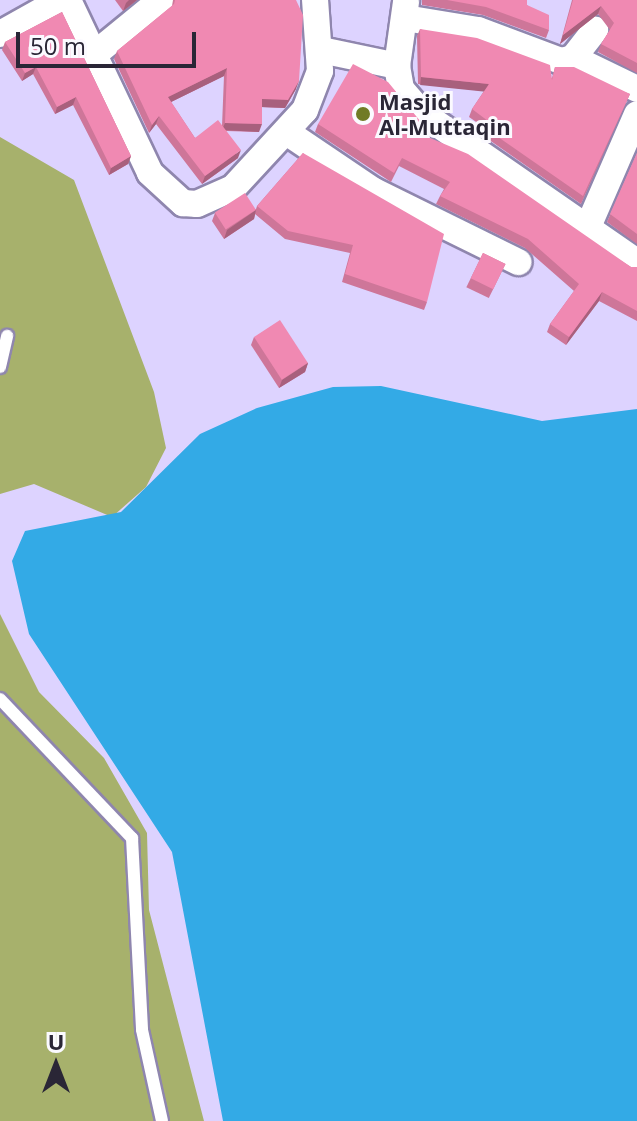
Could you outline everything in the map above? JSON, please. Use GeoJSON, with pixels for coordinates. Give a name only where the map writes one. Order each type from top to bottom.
{"type":"FeatureCollection","features":[{"type":"Feature","properties":{"kind":"street"},"geometry":{"type":"LineString","coordinates":[[0,34],[61,0]]}},
{"type":"Feature","properties":{"kind":"street"},"geometry":{"type":"LineString","coordinates":[[68,0],[96,53],[150,173],[183,203],[233,188],[288,133],[312,95],[321,50],[315,0]]}},
{"type":"Feature","properties":{"kind":"street"},"geometry":{"type":"LineString","coordinates":[[96,53],[161,0]]}},
{"type":"Feature","properties":{"kind":"street"},"geometry":{"type":"LineString","coordinates":[[637,89],[573,58],[553,60],[478,30],[406,9],[397,66],[401,89],[423,114],[637,262]]}},
{"type":"Feature","properties":{"kind":"street"},"geometry":{"type":"LineString","coordinates":[[573,58],[595,30]]}},
{"type":"Feature","properties":{"kind":"street"},"geometry":{"type":"LineString","coordinates":[[321,50],[397,66]]}},
{"type":"Feature","properties":{"kind":"street"},"geometry":{"type":"LineString","coordinates":[[587,229],[637,114]]}},
{"type":"Feature","properties":{"kind":"street"},"geometry":{"type":"LineString","coordinates":[[288,133],[374,191],[518,262]]}},
{"type":"Feature","properties":{"kind":"lane"},"geometry":{"type":"LineString","coordinates":[[0,367],[7,336]]}},
{"type":"Feature","properties":{"kind":"lane"},"geometry":{"type":"LineString","coordinates":[[0,699],[132,838],[142,1030],[162,1121]]}},
{"type":"Feature","properties":{"kind":"green space"},"geometry":{"type":"Polygon","coordinates":[[[0,137],[74,180],[154,392],[166,448],[146,487],[112,517],[34,484],[0,494],[0,137]]]}},
{"type":"Feature","properties":{"kind":"green space"},"geometry":{"type":"Polygon","coordinates":[[[0,614],[39,692],[104,758],[147,833],[149,910],[204,1121],[0,1121],[0,614]]]}},
{"type":"Feature","properties":{"kind":"water"},"geometry":{"type":"Polygon","coordinates":[[[381,386],[542,421],[637,409],[637,1121],[223,1121],[172,852],[29,634],[12,561],[25,531],[121,512],[200,434],[257,408],[333,387],[381,386]]]}},
{"type":"Feature","properties":{"kind":"building"},"geometry":{"type":"Polygon","coordinates":[[[175,0],[296,0],[303,15],[299,81],[288,100],[262,99],[262,124],[225,123],[227,68],[168,97],[195,138],[218,120],[241,150],[205,176],[159,116],[152,125],[117,51],[175,0]]]}},
{"type":"Feature","properties":{"kind":"building"},"geometry":{"type":"Polygon","coordinates":[[[447,0],[527,0],[527,5],[549,15],[549,30],[486,7],[447,0]]]}},
{"type":"Feature","properties":{"kind":"building"},"geometry":{"type":"Polygon","coordinates":[[[573,0],[637,0],[637,63],[601,44],[614,23],[601,6],[563,35],[573,0]]]}},
{"type":"Feature","properties":{"kind":"building"},"geometry":{"type":"Polygon","coordinates":[[[62,12],[131,156],[111,168],[76,97],[57,107],[36,67],[25,73],[5,42],[62,12]]]}},
{"type":"Feature","properties":{"kind":"building"},"geometry":{"type":"Polygon","coordinates":[[[420,29],[477,38],[550,65],[552,80],[555,67],[574,67],[630,94],[583,196],[488,130],[492,124],[472,109],[489,84],[421,77],[420,29]]]}},
{"type":"Feature","properties":{"kind":"building"},"geometry":{"type":"Polygon","coordinates":[[[353,64],[388,82],[421,122],[416,132],[468,154],[631,267],[637,267],[637,311],[602,292],[569,337],[550,324],[579,284],[528,239],[440,196],[450,182],[402,158],[394,173],[318,124],[353,64]]]}},
{"type":"Feature","properties":{"kind":"building"},"geometry":{"type":"Polygon","coordinates":[[[303,153],[444,234],[427,302],[345,274],[353,245],[288,231],[257,206],[303,153]]]}},
{"type":"Feature","properties":{"kind":"building"},"geometry":{"type":"Polygon","coordinates":[[[637,153],[637,234],[610,214],[637,153]]]}},
{"type":"Feature","properties":{"kind":"building"},"geometry":{"type":"Polygon","coordinates":[[[245,193],[256,210],[226,229],[215,213],[245,193]]]}},
{"type":"Feature","properties":{"kind":"building"},"geometry":{"type":"Polygon","coordinates":[[[483,253],[505,264],[493,289],[471,278],[483,253]]]}},
{"type":"Feature","properties":{"kind":"building"},"geometry":{"type":"Polygon","coordinates":[[[280,320],[308,363],[282,380],[254,337],[280,320]]]}},
{"type":"Feature","properties":{"kind":"place","name":"Masjid Al-Muttaqin"},"geometry":{"type":"Point","coordinates":[363,114]}}]}
